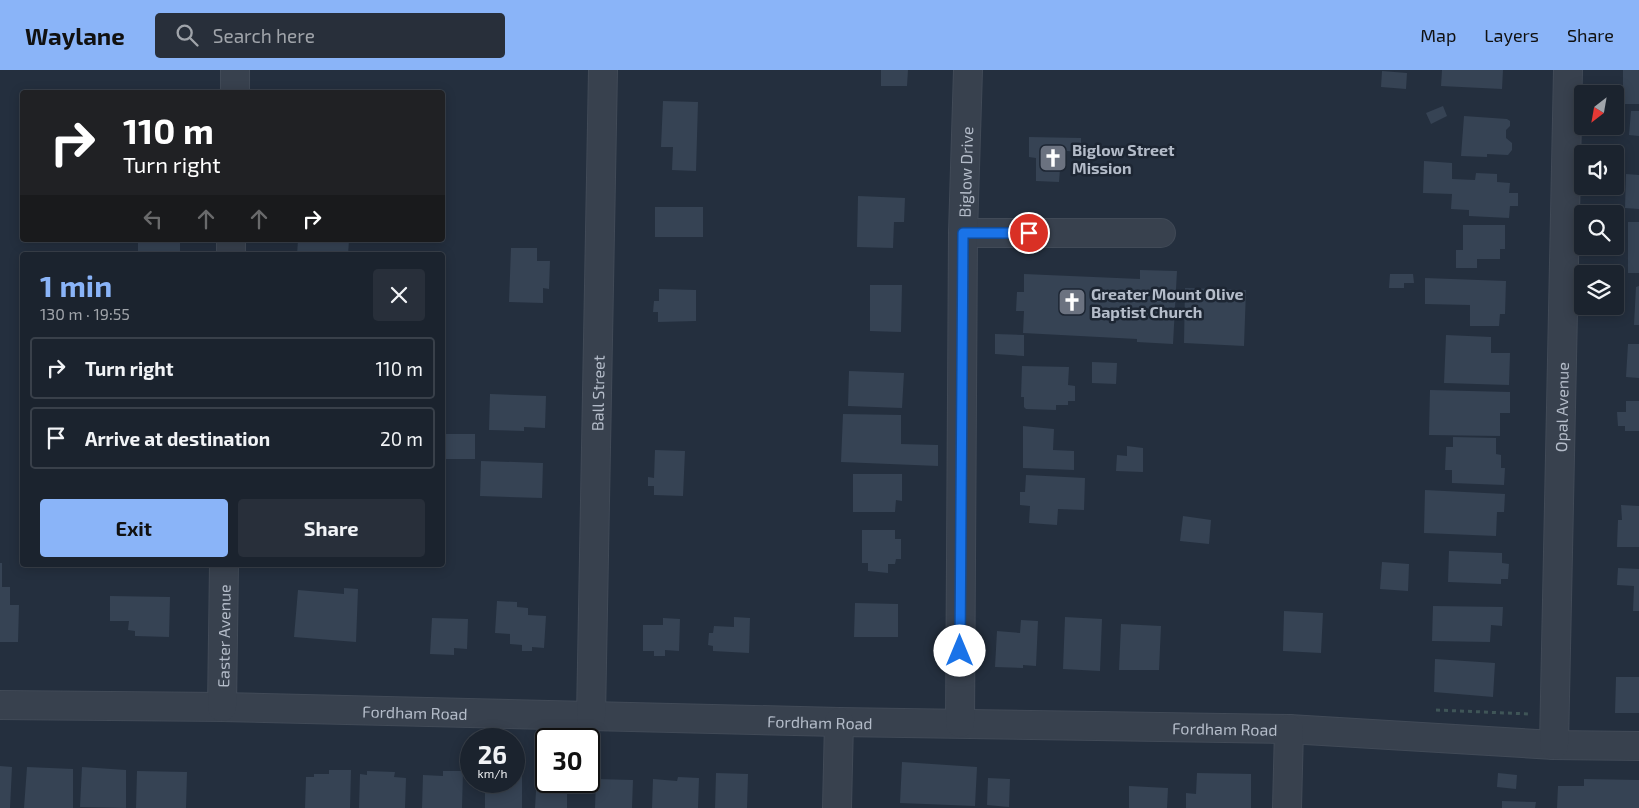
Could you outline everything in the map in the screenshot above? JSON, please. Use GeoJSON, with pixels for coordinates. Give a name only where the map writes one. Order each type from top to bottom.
{"type":"FeatureCollection","features":[{"type":"Feature","properties":{"kind":"street"},"geometry":{"type":"LineString","coordinates":[[235,70],[235,90]]}},
{"type":"Feature","properties":{"kind":"street","name":"Ball Street"},"geometry":{"type":"LineString","coordinates":[[591,717],[603,70]]}},
{"type":"Feature","properties":{"kind":"street","name":"Biglow Drive"},"geometry":{"type":"LineString","coordinates":[[960,723],[963,233],[968,70]]}},
{"type":"Feature","properties":{"kind":"street","name":"Opal Avenue"},"geometry":{"type":"LineString","coordinates":[[1554,745],[1568,70]]}},
{"type":"Feature","properties":{"kind":"street"},"geometry":{"type":"LineString","coordinates":[[963,233],[1161,233]]}},
{"type":"Feature","properties":{"kind":"street","name":"Easter Avenue"},"geometry":{"type":"LineString","coordinates":[[222,707],[224,567]]}},
{"type":"Feature","properties":{"kind":"street","name":"Fordham Road"},"geometry":{"type":"LineString","coordinates":[[0,705],[222,707],[591,717],[1289,729],[1554,745],[1639,746]]}},
{"type":"Feature","properties":{"kind":"street"},"geometry":{"type":"LineString","coordinates":[[837,808],[839,722]]}},
{"type":"Feature","properties":{"kind":"street"},"geometry":{"type":"LineString","coordinates":[[1287,808],[1289,729]]}},
{"type":"Feature","properties":{"kind":"building"},"geometry":{"type":"Polygon","coordinates":[[[881,70],[908,70],[907,86],[881,86],[881,70]]]}},
{"type":"Feature","properties":{"kind":"building"},"geometry":{"type":"Polygon","coordinates":[[[1442,70],[1503,70],[1502,89],[1441,86],[1442,70]]]}},
{"type":"Feature","properties":{"kind":"building"},"geometry":{"type":"Polygon","coordinates":[[[1623,70],[1639,70],[1639,104],[1624,104],[1623,70]]]}},
{"type":"Feature","properties":{"kind":"building"},"geometry":{"type":"Polygon","coordinates":[[[1382,71],[1407,73],[1406,89],[1381,87],[1382,71]]]}},
{"type":"Feature","properties":{"kind":"building"},"geometry":{"type":"Polygon","coordinates":[[[663,101],[698,102],[696,171],[672,170],[673,147],[661,147],[663,101]]]}},
{"type":"Feature","properties":{"kind":"building"},"geometry":{"type":"Polygon","coordinates":[[[1443,106],[1447,116],[1431,124],[1426,113],[1443,106]]]}},
{"type":"Feature","properties":{"kind":"building"},"geometry":{"type":"Polygon","coordinates":[[[1631,111],[1639,111],[1639,136],[1629,135],[1631,111]]]}},
{"type":"Feature","properties":{"kind":"building"},"geometry":{"type":"Polygon","coordinates":[[[1464,116],[1507,119],[1510,121],[1510,126],[1506,130],[1506,138],[1512,143],[1512,150],[1508,155],[1487,154],[1487,157],[1461,156],[1464,116]]]}},
{"type":"Feature","properties":{"kind":"building"},"geometry":{"type":"Polygon","coordinates":[[[1029,137],[1081,138],[1081,152],[1067,151],[1066,169],[1060,169],[1059,182],[1036,181],[1036,158],[1029,157],[1029,137]]]}},
{"type":"Feature","properties":{"kind":"building"},"geometry":{"type":"Polygon","coordinates":[[[1424,161],[1452,163],[1452,179],[1475,180],[1476,173],[1497,174],[1497,182],[1510,183],[1509,193],[1518,193],[1518,206],[1510,206],[1509,218],[1469,216],[1469,210],[1451,209],[1452,194],[1423,193],[1424,161]]]}},
{"type":"Feature","properties":{"kind":"building"},"geometry":{"type":"Polygon","coordinates":[[[1626,174],[1639,175],[1639,209],[1625,208],[1626,174]]]}},
{"type":"Feature","properties":{"kind":"building"},"geometry":{"type":"Polygon","coordinates":[[[858,196],[905,198],[904,222],[894,222],[893,248],[857,247],[858,196]]]}},
{"type":"Feature","properties":{"kind":"building"},"geometry":{"type":"Polygon","coordinates":[[[655,207],[703,207],[703,237],[655,237],[655,207]]]}},
{"type":"Feature","properties":{"kind":"building"},"geometry":{"type":"Polygon","coordinates":[[[1628,222],[1639,222],[1639,273],[1628,273],[1628,222]]]}},
{"type":"Feature","properties":{"kind":"building"},"geometry":{"type":"Polygon","coordinates":[[[1463,225],[1505,225],[1505,249],[1500,249],[1500,259],[1477,259],[1477,268],[1456,268],[1456,250],[1463,250],[1463,225]]]}},
{"type":"Feature","properties":{"kind":"building"},"geometry":{"type":"Polygon","coordinates":[[[138,242],[180,243],[180,252],[138,252],[138,242]]]}},
{"type":"Feature","properties":{"kind":"building"},"geometry":{"type":"Polygon","coordinates":[[[298,242],[349,242],[348,252],[297,252],[298,242]]]}},
{"type":"Feature","properties":{"kind":"building"},"geometry":{"type":"Polygon","coordinates":[[[511,248],[537,248],[537,261],[550,261],[549,289],[543,288],[543,303],[509,302],[511,248]]]}},
{"type":"Feature","properties":{"kind":"building"},"geometry":{"type":"Polygon","coordinates":[[[1140,270],[1177,271],[1173,344],[1137,342],[1137,339],[1023,333],[1024,311],[1016,311],[1017,292],[1024,292],[1024,274],[1140,279],[1140,270]]]}},
{"type":"Feature","properties":{"kind":"building"},"geometry":{"type":"Polygon","coordinates":[[[1390,274],[1413,274],[1414,283],[1404,283],[1404,288],[1389,288],[1390,274]]]}},
{"type":"Feature","properties":{"kind":"building"},"geometry":{"type":"Polygon","coordinates":[[[1425,278],[1506,281],[1505,314],[1500,314],[1499,326],[1470,326],[1470,305],[1425,304],[1425,278]]]}},
{"type":"Feature","properties":{"kind":"building"},"geometry":{"type":"Polygon","coordinates":[[[870,285],[902,285],[901,332],[870,331],[870,285]]]}},
{"type":"Feature","properties":{"kind":"building"},"geometry":{"type":"Polygon","coordinates":[[[1639,286],[1639,325],[1634,325],[1636,287],[1639,286]]]}},
{"type":"Feature","properties":{"kind":"building"},"geometry":{"type":"Polygon","coordinates":[[[1185,288],[1246,290],[1244,346],[1184,343],[1185,288]]]}},
{"type":"Feature","properties":{"kind":"building"},"geometry":{"type":"Polygon","coordinates":[[[659,289],[696,290],[696,321],[658,322],[658,312],[653,312],[654,301],[659,301],[659,289]]]}},
{"type":"Feature","properties":{"kind":"building"},"geometry":{"type":"Polygon","coordinates":[[[995,334],[1024,335],[1024,356],[995,354],[995,334]]]}},
{"type":"Feature","properties":{"kind":"building"},"geometry":{"type":"Polygon","coordinates":[[[1446,335],[1491,337],[1491,353],[1510,353],[1509,385],[1444,383],[1446,335]]]}},
{"type":"Feature","properties":{"kind":"building"},"geometry":{"type":"Polygon","coordinates":[[[1628,344],[1639,344],[1639,378],[1626,377],[1628,344]]]}},
{"type":"Feature","properties":{"kind":"building"},"geometry":{"type":"Polygon","coordinates":[[[1092,362],[1117,363],[1116,384],[1092,383],[1092,362]]]}},
{"type":"Feature","properties":{"kind":"building"},"geometry":{"type":"Polygon","coordinates":[[[1022,366],[1069,367],[1068,385],[1075,386],[1075,401],[1068,401],[1068,405],[1056,405],[1056,410],[1026,409],[1024,407],[1024,397],[1021,397],[1022,366]]]}},
{"type":"Feature","properties":{"kind":"building"},"geometry":{"type":"Polygon","coordinates":[[[849,371],[904,373],[902,408],[848,406],[849,371]]]}},
{"type":"Feature","properties":{"kind":"building"},"geometry":{"type":"Polygon","coordinates":[[[1430,390],[1510,392],[1510,413],[1500,413],[1500,436],[1429,435],[1430,390]]]}},
{"type":"Feature","properties":{"kind":"building"},"geometry":{"type":"Polygon","coordinates":[[[490,394],[546,396],[545,428],[524,427],[524,431],[489,430],[490,394]]]}},
{"type":"Feature","properties":{"kind":"building"},"geometry":{"type":"Polygon","coordinates":[[[1626,401],[1639,401],[1639,431],[1625,431],[1625,426],[1618,426],[1617,412],[1626,412],[1626,401]]]}},
{"type":"Feature","properties":{"kind":"building"},"geometry":{"type":"Polygon","coordinates":[[[843,414],[901,415],[901,444],[938,445],[938,466],[841,462],[843,414]]]}},
{"type":"Feature","properties":{"kind":"building"},"geometry":{"type":"Polygon","coordinates":[[[1023,426],[1054,429],[1053,450],[1074,451],[1074,470],[1023,468],[1023,426]]]}},
{"type":"Feature","properties":{"kind":"building"},"geometry":{"type":"Polygon","coordinates":[[[445,434],[475,434],[475,459],[445,459],[445,434]]]}},
{"type":"Feature","properties":{"kind":"building"},"geometry":{"type":"Polygon","coordinates":[[[1453,437],[1496,438],[1496,454],[1501,455],[1501,468],[1505,468],[1504,485],[1452,483],[1452,470],[1445,470],[1446,447],[1453,447],[1453,437]]]}},
{"type":"Feature","properties":{"kind":"building"},"geometry":{"type":"Polygon","coordinates":[[[1127,446],[1143,448],[1143,472],[1116,471],[1117,455],[1127,456],[1127,446]]]}},
{"type":"Feature","properties":{"kind":"building"},"geometry":{"type":"Polygon","coordinates":[[[655,450],[685,451],[683,496],[654,495],[654,486],[648,486],[648,477],[654,478],[655,450]]]}},
{"type":"Feature","properties":{"kind":"building"},"geometry":{"type":"Polygon","coordinates":[[[481,461],[543,463],[542,498],[480,496],[481,461]]]}},
{"type":"Feature","properties":{"kind":"building"},"geometry":{"type":"Polygon","coordinates":[[[853,474],[902,474],[902,501],[896,500],[895,512],[853,512],[853,474]]]}},
{"type":"Feature","properties":{"kind":"building"},"geometry":{"type":"Polygon","coordinates":[[[1026,475],[1085,478],[1084,510],[1058,509],[1057,525],[1029,523],[1030,506],[1020,505],[1020,492],[1025,492],[1026,475]]]}},
{"type":"Feature","properties":{"kind":"building"},"geometry":{"type":"Polygon","coordinates":[[[1425,490],[1505,494],[1504,512],[1497,512],[1496,536],[1424,533],[1425,490]]]}},
{"type":"Feature","properties":{"kind":"building"},"geometry":{"type":"Polygon","coordinates":[[[1621,505],[1639,506],[1639,547],[1617,547],[1618,520],[1622,520],[1621,505]]]}},
{"type":"Feature","properties":{"kind":"building"},"geometry":{"type":"Polygon","coordinates":[[[1183,516],[1211,520],[1209,544],[1180,541],[1183,516]]]}},
{"type":"Feature","properties":{"kind":"building"},"geometry":{"type":"Polygon","coordinates":[[[862,530],[895,530],[895,539],[901,539],[901,559],[896,559],[895,564],[888,564],[888,573],[868,571],[868,563],[862,563],[862,530]]]}},
{"type":"Feature","properties":{"kind":"building"},"geometry":{"type":"Polygon","coordinates":[[[1449,551],[1502,553],[1502,563],[1509,564],[1508,579],[1501,579],[1501,584],[1448,582],[1449,551]]]}},
{"type":"Feature","properties":{"kind":"building"},"geometry":{"type":"Polygon","coordinates":[[[1382,562],[1409,564],[1408,591],[1380,589],[1382,562]]]}},
{"type":"Feature","properties":{"kind":"building"},"geometry":{"type":"Polygon","coordinates":[[[0,563],[2,563],[2,587],[10,587],[10,605],[19,605],[18,642],[0,642],[0,563]]]}},
{"type":"Feature","properties":{"kind":"building"},"geometry":{"type":"Polygon","coordinates":[[[1618,568],[1639,569],[1639,611],[1633,611],[1634,586],[1617,585],[1618,568]]]}},
{"type":"Feature","properties":{"kind":"building"},"geometry":{"type":"Polygon","coordinates":[[[344,588],[358,589],[356,642],[294,637],[298,590],[344,594],[344,588]]]}},
{"type":"Feature","properties":{"kind":"building"},"geometry":{"type":"Polygon","coordinates":[[[110,596],[170,597],[169,637],[135,636],[135,631],[128,630],[129,621],[110,621],[110,596]]]}},
{"type":"Feature","properties":{"kind":"building"},"geometry":{"type":"Polygon","coordinates":[[[497,601],[517,602],[517,607],[528,608],[528,615],[546,616],[544,648],[532,647],[532,651],[522,651],[522,645],[510,644],[510,634],[495,633],[497,601]]]}},
{"type":"Feature","properties":{"kind":"building"},"geometry":{"type":"Polygon","coordinates":[[[855,603],[898,604],[898,637],[854,637],[855,603]]]}},
{"type":"Feature","properties":{"kind":"building"},"geometry":{"type":"Polygon","coordinates":[[[1433,606],[1503,607],[1502,626],[1491,625],[1490,642],[1432,641],[1433,606]]]}},
{"type":"Feature","properties":{"kind":"building"},"geometry":{"type":"Polygon","coordinates":[[[1284,611],[1323,613],[1321,653],[1283,651],[1284,611]]]}},
{"type":"Feature","properties":{"kind":"building"},"geometry":{"type":"Polygon","coordinates":[[[734,617],[750,618],[749,653],[713,651],[713,646],[708,645],[709,633],[713,633],[714,626],[734,627],[734,617]]]}},
{"type":"Feature","properties":{"kind":"building"},"geometry":{"type":"Polygon","coordinates":[[[1065,617],[1102,619],[1100,671],[1063,669],[1065,617]]]}},
{"type":"Feature","properties":{"kind":"building"},"geometry":{"type":"Polygon","coordinates":[[[432,618],[468,619],[467,649],[454,648],[454,655],[430,654],[432,618]]]}},
{"type":"Feature","properties":{"kind":"building"},"geometry":{"type":"Polygon","coordinates":[[[663,618],[680,619],[679,651],[665,650],[665,656],[654,656],[654,651],[643,651],[643,625],[663,625],[663,618]]]}},
{"type":"Feature","properties":{"kind":"building"},"geometry":{"type":"Polygon","coordinates":[[[1021,620],[1038,621],[1036,666],[1023,665],[1023,668],[995,667],[997,631],[1020,633],[1021,620]]]}},
{"type":"Feature","properties":{"kind":"building"},"geometry":{"type":"Polygon","coordinates":[[[1121,624],[1161,626],[1159,670],[1119,670],[1121,624]]]}},
{"type":"Feature","properties":{"kind":"building"},"geometry":{"type":"Polygon","coordinates":[[[1435,659],[1495,663],[1493,697],[1434,692],[1435,659]]]}},
{"type":"Feature","properties":{"kind":"building"},"geometry":{"type":"Polygon","coordinates":[[[1616,677],[1639,677],[1639,713],[1615,713],[1616,677]]]}},
{"type":"Feature","properties":{"kind":"building"},"geometry":{"type":"Polygon","coordinates":[[[902,762],[977,767],[975,806],[900,803],[902,762]]]}},
{"type":"Feature","properties":{"kind":"building"},"geometry":{"type":"Polygon","coordinates":[[[0,766],[12,767],[10,808],[0,808],[0,766]]]}},
{"type":"Feature","properties":{"kind":"building"},"geometry":{"type":"Polygon","coordinates":[[[27,767],[73,769],[73,808],[24,808],[27,767]]]}},
{"type":"Feature","properties":{"kind":"building"},"geometry":{"type":"Polygon","coordinates":[[[82,767],[126,770],[126,808],[80,807],[82,767]]]}},
{"type":"Feature","properties":{"kind":"building"},"geometry":{"type":"Polygon","coordinates":[[[329,770],[351,770],[350,808],[305,808],[306,777],[314,777],[314,774],[329,774],[329,770]]]}},
{"type":"Feature","properties":{"kind":"building"},"geometry":{"type":"Polygon","coordinates":[[[137,771],[187,772],[186,808],[136,808],[137,771]]]}},
{"type":"Feature","properties":{"kind":"building"},"geometry":{"type":"Polygon","coordinates":[[[367,771],[395,772],[394,777],[406,778],[405,808],[359,808],[360,774],[367,775],[367,771]]]}},
{"type":"Feature","properties":{"kind":"building"},"geometry":{"type":"Polygon","coordinates":[[[443,771],[460,771],[462,808],[422,808],[423,775],[443,776],[443,771]]]}},
{"type":"Feature","properties":{"kind":"building"},"geometry":{"type":"Polygon","coordinates":[[[716,773],[748,774],[747,808],[715,808],[716,773]]]}},
{"type":"Feature","properties":{"kind":"building"},"geometry":{"type":"Polygon","coordinates":[[[1197,773],[1251,774],[1251,808],[1186,808],[1186,793],[1196,794],[1197,773]]]}},
{"type":"Feature","properties":{"kind":"building"},"geometry":{"type":"Polygon","coordinates":[[[1498,773],[1517,775],[1516,789],[1497,787],[1498,773]]]}},
{"type":"Feature","properties":{"kind":"building"},"geometry":{"type":"Polygon","coordinates":[[[678,777],[699,778],[698,808],[652,808],[653,779],[677,781],[678,777]]]}},
{"type":"Feature","properties":{"kind":"building"},"geometry":{"type":"Polygon","coordinates":[[[988,778],[1010,779],[1009,807],[987,805],[988,778]]]}},
{"type":"Feature","properties":{"kind":"building"},"geometry":{"type":"Polygon","coordinates":[[[600,779],[633,780],[632,808],[595,808],[596,793],[600,793],[600,779]]]}},
{"type":"Feature","properties":{"kind":"building"},"geometry":{"type":"Polygon","coordinates":[[[1584,779],[1639,780],[1639,808],[1557,808],[1558,786],[1584,786],[1584,779]]]}},
{"type":"Feature","properties":{"kind":"building"},"geometry":{"type":"Polygon","coordinates":[[[1129,786],[1168,788],[1167,808],[1129,808],[1129,786]]]}},
{"type":"Feature","properties":{"kind":"building"},"geometry":{"type":"Polygon","coordinates":[[[485,793],[522,793],[522,808],[485,808],[485,793]]]}},
{"type":"Feature","properties":{"kind":"building"},"geometry":{"type":"Polygon","coordinates":[[[536,793],[567,793],[567,808],[535,808],[536,793]]]}},
{"type":"Feature","properties":{"kind":"building"},"geometry":{"type":"Polygon","coordinates":[[[1502,801],[1536,802],[1535,808],[1502,808],[1502,801]]]}},
{"type":"Feature","properties":{"kind":"place","name":"Biglow Street Mission"},"geometry":{"type":"Point","coordinates":[1053,158]}},
{"type":"Feature","properties":{"kind":"place","name":"Greater Mount Olive Baptist Church"},"geometry":{"type":"Point","coordinates":[1072,302]}},
{"type":"Feature","properties":{"kind":"route"},"geometry":{"type":"LineString","coordinates":[[960,651],[963,233],[1029,233]]}}]}
